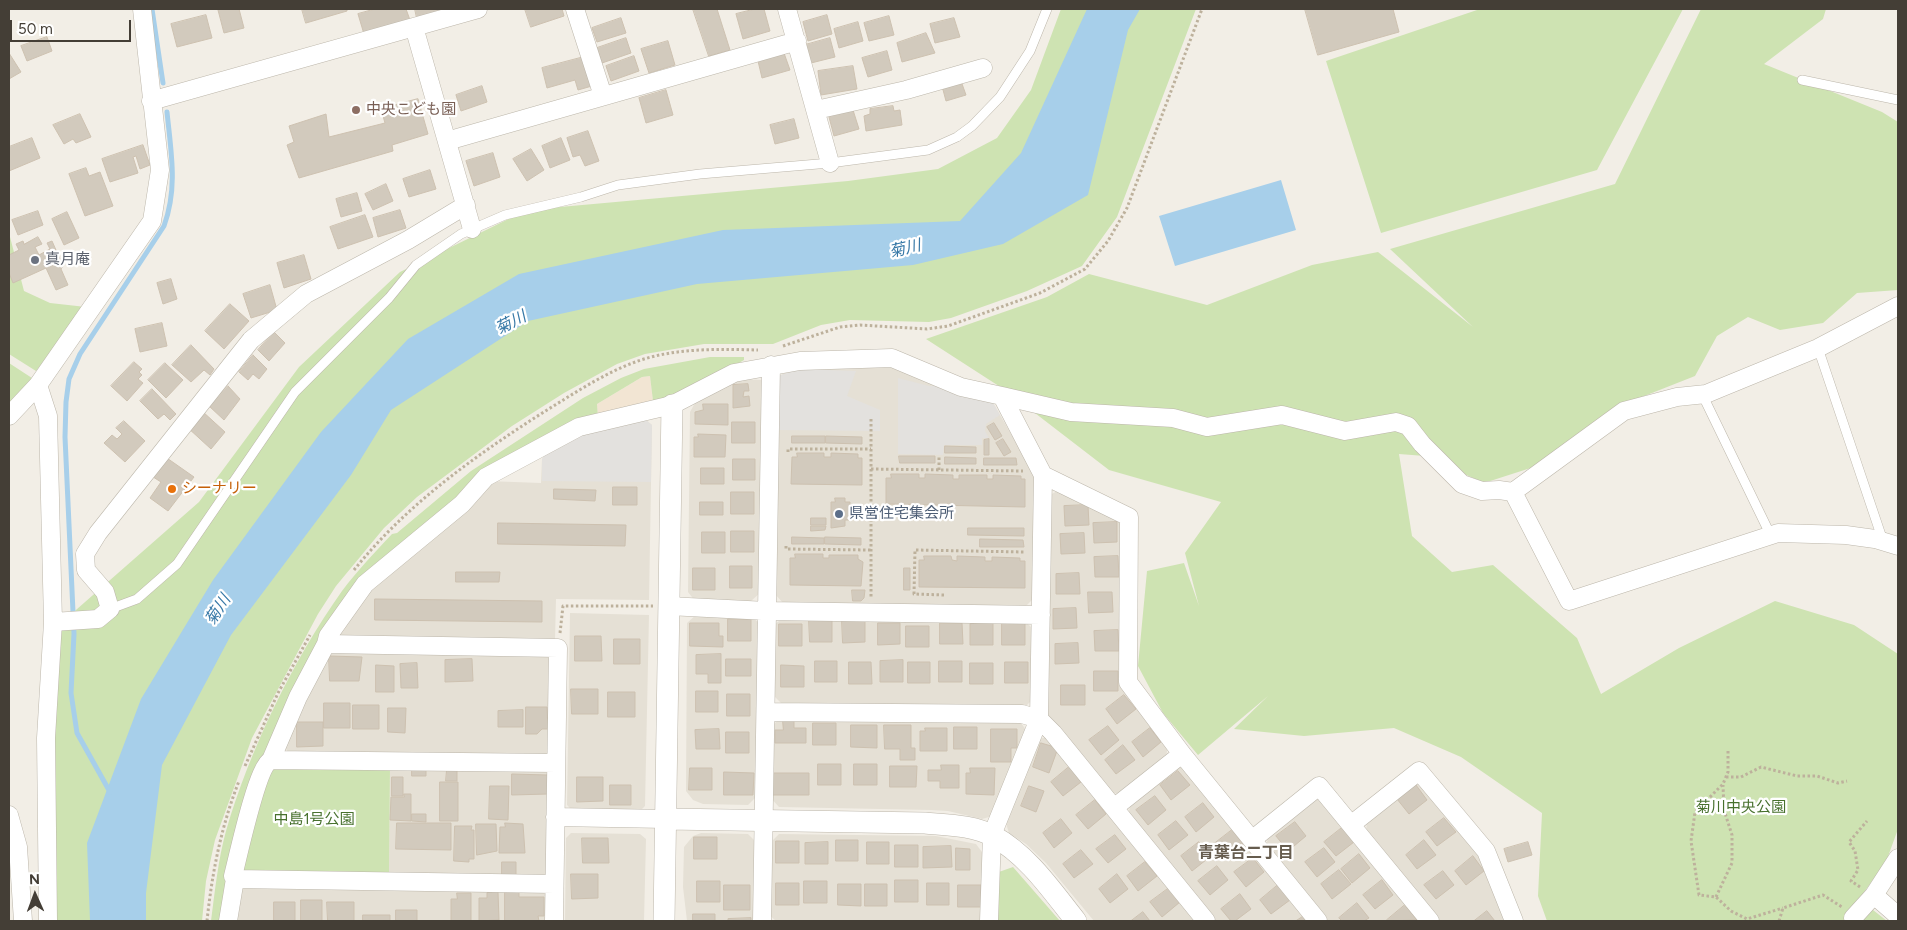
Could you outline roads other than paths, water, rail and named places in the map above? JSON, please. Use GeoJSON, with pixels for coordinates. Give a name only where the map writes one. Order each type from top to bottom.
{"type":"FeatureCollection","features":[{"type":"Feature","properties":{"kind":"street"},"geometry":{"type":"LineString","coordinates":[[9,416],[38,385],[152,221],[160,170],[142,9]]}},
{"type":"Feature","properties":{"kind":"street"},"geometry":{"type":"LineString","coordinates":[[575,9],[603,96]]}},
{"type":"Feature","properties":{"kind":"street"},"geometry":{"type":"LineString","coordinates":[[787,9],[830,163]]}},
{"type":"Feature","properties":{"kind":"street"},"geometry":{"type":"LineString","coordinates":[[151,101],[414,27],[467,10]]}},
{"type":"Feature","properties":{"kind":"street"},"geometry":{"type":"LineString","coordinates":[[414,27],[472,229]]}},
{"type":"Feature","properties":{"kind":"street"},"geometry":{"type":"LineString","coordinates":[[447,141],[797,40]]}},
{"type":"Feature","properties":{"kind":"street"},"geometry":{"type":"LineString","coordinates":[[816,110],[906,90],[983,68]]}},
{"type":"Feature","properties":{"kind":"street"},"geometry":{"type":"LineString","coordinates":[[53,622],[98,619],[110,609],[104,592],[86,570],[85,554],[98,533],[251,340],[306,294],[408,240],[466,205]]}},
{"type":"Feature","properties":{"kind":"street"},"geometry":{"type":"LineString","coordinates":[[271,760],[298,697],[326,644],[328,636],[365,584],[462,504],[486,476],[579,427],[672,405],[734,373],[800,360],[892,358],[961,387],[1071,412],[1173,418],[1207,427],[1282,415],[1344,431],[1396,422],[1408,426],[1422,444],[1462,484],[1482,491],[1499,490],[1513,492],[1624,411],[1677,397],[1718,390],[1818,348],[1898,306]]}},
{"type":"Feature","properties":{"kind":"street"},"geometry":{"type":"LineString","coordinates":[[762,921],[772,365]]}},
{"type":"Feature","properties":{"kind":"street"},"geometry":{"type":"LineString","coordinates":[[38,385],[48,416],[53,622],[46,738],[48,921]]}},
{"type":"Feature","properties":{"kind":"street"},"geometry":{"type":"LineString","coordinates":[[990,921],[992,835],[1039,719],[1041,615],[1036,473],[1002,396]]}},
{"type":"Feature","properties":{"kind":"street"},"geometry":{"type":"LineString","coordinates":[[664,921],[672,405]]}},
{"type":"Feature","properties":{"kind":"street"},"geometry":{"type":"LineString","coordinates":[[1036,473],[1129,517],[1128,682],[1182,754],[1318,921]]}},
{"type":"Feature","properties":{"kind":"street"},"geometry":{"type":"LineString","coordinates":[[1513,492],[1569,601],[1771,536],[1786,533],[1825,533],[1890,544]]}},
{"type":"Feature","properties":{"kind":"street"},"geometry":{"type":"LineString","coordinates":[[668,606],[767,611],[1041,615]]}},
{"type":"Feature","properties":{"kind":"street"},"geometry":{"type":"LineString","coordinates":[[326,644],[558,648],[554,921]]}},
{"type":"Feature","properties":{"kind":"street"},"geometry":{"type":"LineString","coordinates":[[766,712],[1022,714],[1039,719],[1115,807],[1206,921]]}},
{"type":"Feature","properties":{"kind":"street"},"geometry":{"type":"LineString","coordinates":[[1115,807],[1182,754]]}},
{"type":"Feature","properties":{"kind":"street"},"geometry":{"type":"LineString","coordinates":[[228,921],[235,879],[233,876],[258,783],[266,762],[271,760],[556,763]]}},
{"type":"Feature","properties":{"kind":"street"},"geometry":{"type":"LineString","coordinates":[[1352,824],[1419,771],[1486,851],[1514,921]]}},
{"type":"Feature","properties":{"kind":"street"},"geometry":{"type":"LineString","coordinates":[[1253,839],[1320,786],[1430,921]]}},
{"type":"Feature","properties":{"kind":"street"},"geometry":{"type":"LineString","coordinates":[[9,815],[18,847],[18,913]]}},
{"type":"Feature","properties":{"kind":"street"},"geometry":{"type":"LineString","coordinates":[[555,817],[925,823],[962,827],[992,835],[1015,851],[1037,872],[1076,921]]}},
{"type":"Feature","properties":{"kind":"street"},"geometry":{"type":"LineString","coordinates":[[1853,918],[1874,895],[1898,858]]}},
{"type":"Feature","properties":{"kind":"street"},"geometry":{"type":"LineString","coordinates":[[235,879],[554,884]]}},
{"type":"Feature","properties":{"kind":"street"},"geometry":{"type":"LineString","coordinates":[[1874,895],[1898,916]]}},
{"type":"Feature","properties":{"kind":"lane"},"geometry":{"type":"LineString","coordinates":[[110,609],[137,599],[177,564],[295,392],[390,298],[416,266],[461,234],[505,215],[581,197],[618,184],[700,174],[830,163],[928,150],[957,137],[972,126],[1000,96],[1030,51],[1048,9]]}},
{"type":"Feature","properties":{"kind":"lane"},"geometry":{"type":"LineString","coordinates":[[1802,80],[1898,100]]}},
{"type":"Feature","properties":{"kind":"lane"},"geometry":{"type":"LineString","coordinates":[[1818,348],[1890,544]]}},
{"type":"Feature","properties":{"kind":"lane"},"geometry":{"type":"LineString","coordinates":[[1701,394],[1771,536]]}},
{"type":"Feature","properties":{"kind":"water","name":"菊川"},"geometry":{"type":"Polygon","coordinates":[[[1087,9],[1140,9],[1128,30],[1088,195],[1003,244],[913,265],[697,284],[528,321],[391,410],[351,475],[231,635],[162,765],[146,893],[146,921],[90,921],[87,843],[141,699],[213,580],[321,432],[408,339],[519,274],[723,230],[960,221],[1021,153],[1087,9]]]}},
{"type":"Feature","properties":{"kind":"water"},"geometry":{"type":"Polygon","coordinates":[[[1281,180],[1296,230],[1175,266],[1159,216],[1281,180]]]}},
{"type":"Feature","properties":{"kind":"waterway"},"geometry":{"type":"LineString","coordinates":[[152,9],[163,83]]}},
{"type":"Feature","properties":{"kind":"waterway"},"geometry":{"type":"LineString","coordinates":[[110,792],[77,733],[71,693],[74,634],[65,437],[66,402],[69,379],[80,354],[164,226],[171,198],[172,184],[172,156],[167,112]]}},
{"type":"Feature","properties":{"kind":"place","name":"中央こども園"},"geometry":{"type":"Point","coordinates":[356,110]}},
{"type":"Feature","properties":{"kind":"place","name":"真月庵"},"geometry":{"type":"Point","coordinates":[35,260]}},
{"type":"Feature","properties":{"kind":"place","name":"シーナリー"},"geometry":{"type":"Point","coordinates":[172,489]}},
{"type":"Feature","properties":{"kind":"place","name":"県営住宅集会所"},"geometry":{"type":"Point","coordinates":[839,514]}},
{"type":"Feature","properties":{"kind":"district","name":"青葉台二丁目"},"geometry":{"type":"Point","coordinates":[1246,853]}},
{"type":"Feature","properties":{"kind":"park label","name":"菊川中央公園"},"geometry":{"type":"Point","coordinates":[1741,808]}},
{"type":"Feature","properties":{"kind":"park label","name":"中島1号公園"},"geometry":{"type":"Point","coordinates":[314,820]}}]}
